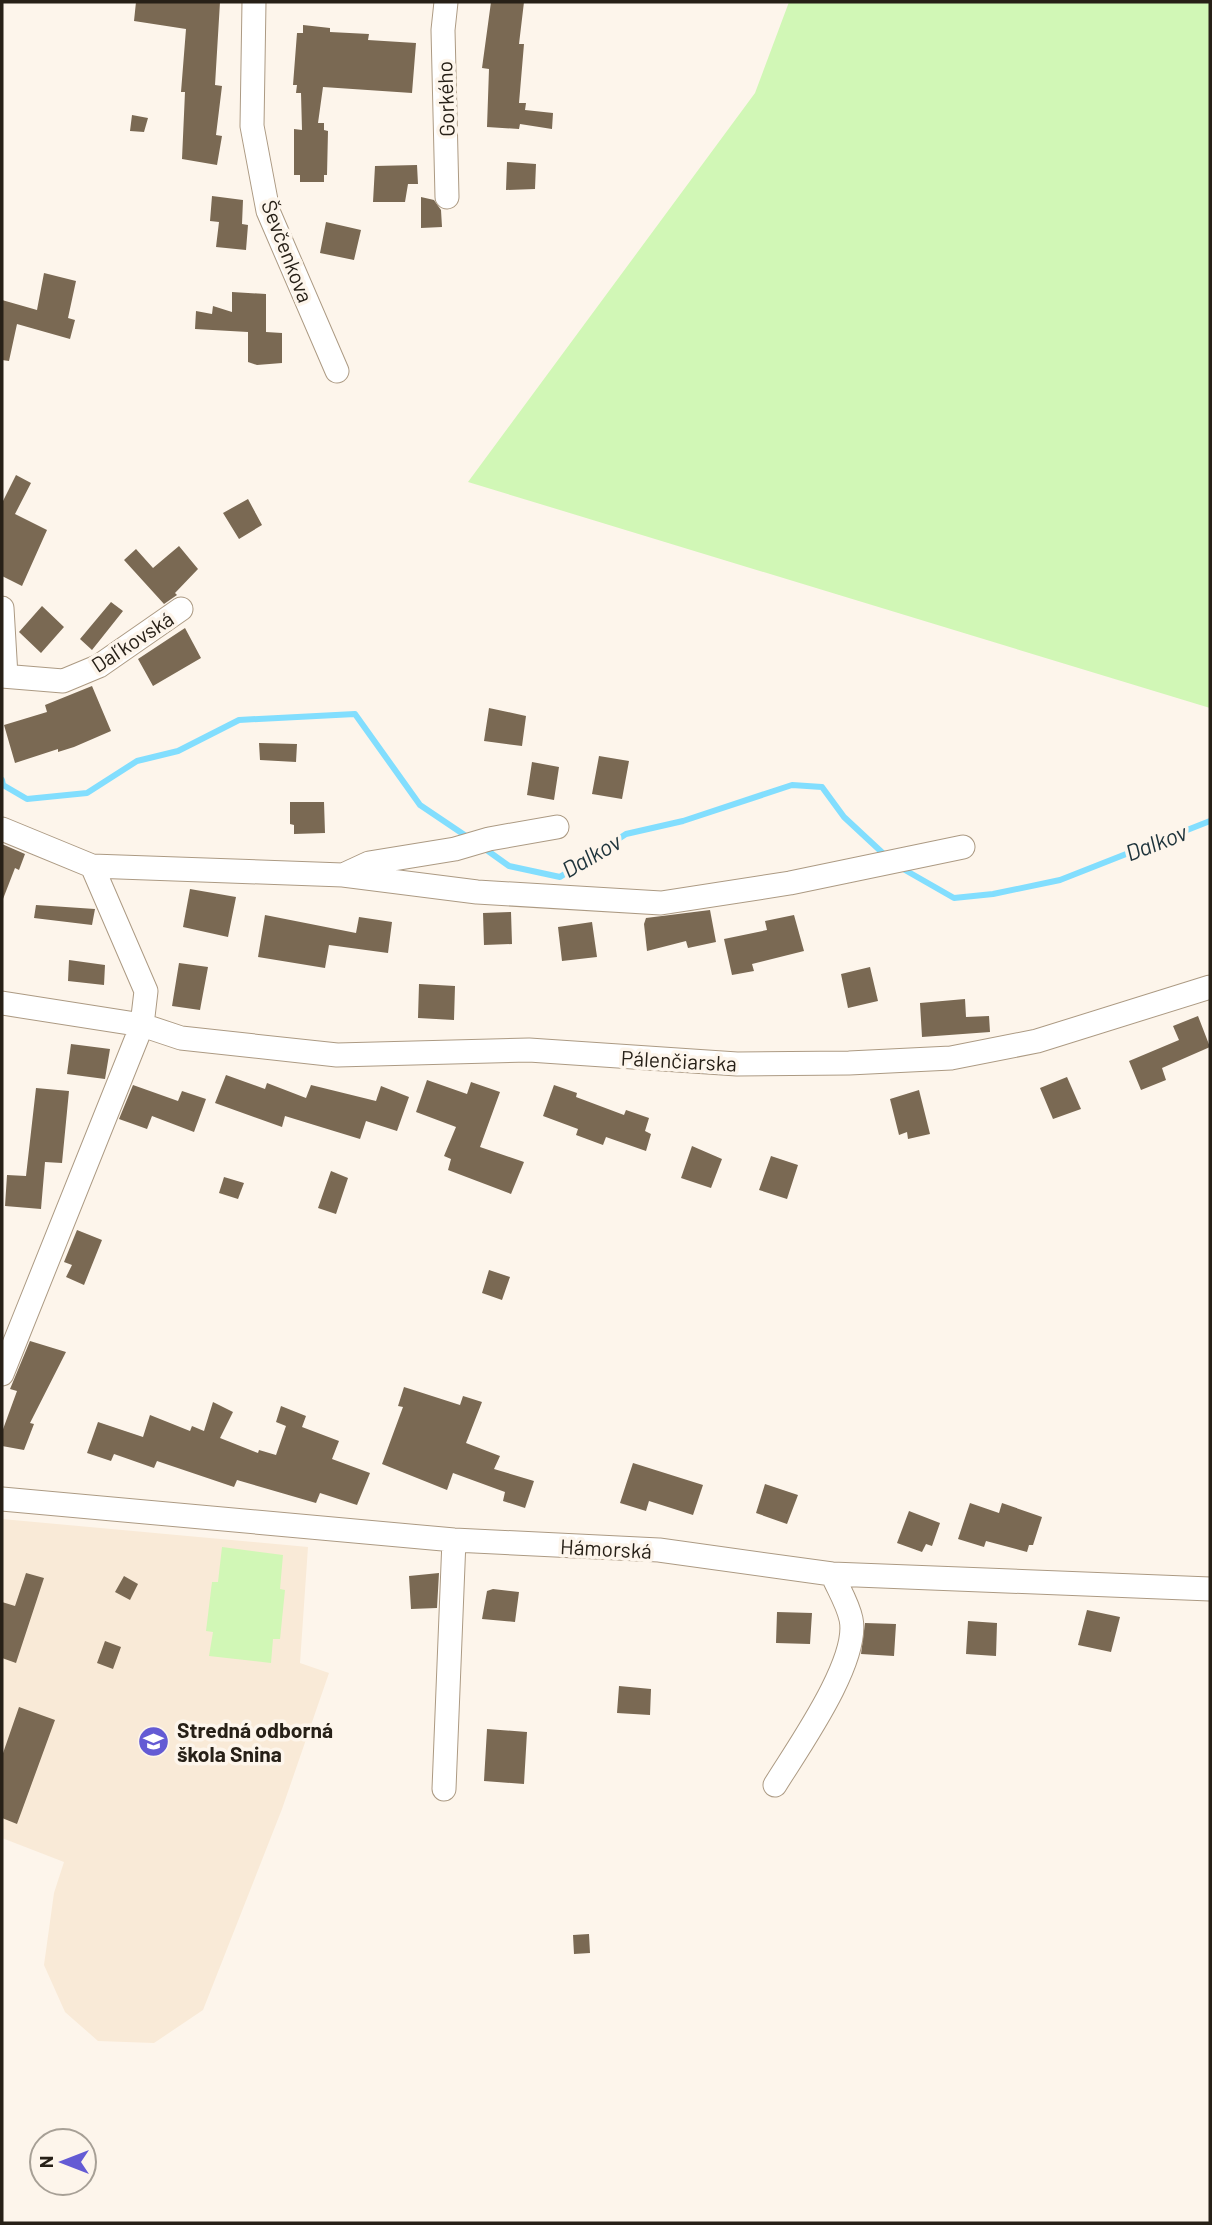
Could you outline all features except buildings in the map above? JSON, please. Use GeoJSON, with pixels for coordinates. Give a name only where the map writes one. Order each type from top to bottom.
{"type":"FeatureCollection","features":[{"type":"Feature","properties":{"kind":"street","name":"Ševčenkova"},"geometry":{"type":"LineString","coordinates":[[254,2],[252,126],[268,211],[337,371]]}},
{"type":"Feature","properties":{"kind":"street","name":"Gorkého"},"geometry":{"type":"LineString","coordinates":[[446,2],[443,30],[447,197]]}},
{"type":"Feature","properties":{"kind":"street"},"geometry":{"type":"LineString","coordinates":[[2,608],[4,676]]}},
{"type":"Feature","properties":{"kind":"street","name":"Daľkovská"},"geometry":{"type":"LineString","coordinates":[[4,676],[63,681],[99,666],[181,609]]}},
{"type":"Feature","properties":{"kind":"street"},"geometry":{"type":"LineString","coordinates":[[343,875],[369,863],[455,849],[489,839],[557,827]]}},
{"type":"Feature","properties":{"kind":"street"},"geometry":{"type":"LineString","coordinates":[[2,829],[92,866],[343,875],[477,891],[661,903],[790,883],[963,847]]}},
{"type":"Feature","properties":{"kind":"street"},"geometry":{"type":"LineString","coordinates":[[2,1374],[142,1025],[146,990],[92,866]]}},
{"type":"Feature","properties":{"kind":"street","name":"Pálenčiarska"},"geometry":{"type":"LineString","coordinates":[[2,1003],[142,1025],[181,1038],[337,1055],[529,1050],[737,1064],[849,1063],[951,1058],[1037,1041],[1210,987]]}},
{"type":"Feature","properties":{"kind":"street","name":"Hámorská"},"geometry":{"type":"LineString","coordinates":[[2,1499],[454,1540],[659,1550],[832,1574],[1210,1589]]}},
{"type":"Feature","properties":{"kind":"street"},"geometry":{"type":"LineString","coordinates":[[444,1789],[454,1540]]}},
{"type":"Feature","properties":{"kind":"street"},"geometry":{"type":"LineString","coordinates":[[775,1785],[821,1709],[847,1656],[851,1620],[832,1574]]}},
{"type":"Feature","properties":{"kind":"shaded area","name":"Stredná odborná škola Snina"},"geometry":{"type":"Polygon","coordinates":[[[2,1519],[308,1547],[300,1663],[329,1673],[282,1809],[203,2010],[154,2043],[98,2041],[65,2012],[44,1965],[54,1893],[64,1862],[2,1838],[2,1519]]]}},
{"type":"Feature","properties":{"kind":"green space"},"geometry":{"type":"Polygon","coordinates":[[[789,2],[1210,2],[1210,708],[468,482],[755,93],[789,2]]]}},
{"type":"Feature","properties":{"kind":"green space"},"geometry":{"type":"Polygon","coordinates":[[[222,1547],[283,1555],[280,1589],[285,1590],[280,1639],[273,1639],[271,1663],[209,1656],[213,1632],[206,1631],[212,1582],[218,1582],[222,1547]]]}},
{"type":"Feature","properties":{"kind":"waterway","name":"Dalkov"},"geometry":{"type":"LineString","coordinates":[[2,780],[3,785],[27,799],[87,793],[137,761],[178,751],[239,720],[355,714],[420,805],[469,838]]}},
{"type":"Feature","properties":{"kind":"waterway","name":"Dalkov"},"geometry":{"type":"LineString","coordinates":[[481,846],[509,866],[560,877],[626,834],[683,821],[792,785],[822,787],[844,817],[887,857]]}},
{"type":"Feature","properties":{"kind":"waterway","name":"Dalkov"},"geometry":{"type":"LineString","coordinates":[[898,866],[954,898],[993,894],[1060,880],[1210,821]]}},
{"type":"Feature","properties":{"kind":"place","name":"Stredná odborná škola Snina"},"geometry":{"type":"Point","coordinates":[154,1741]}}]}
